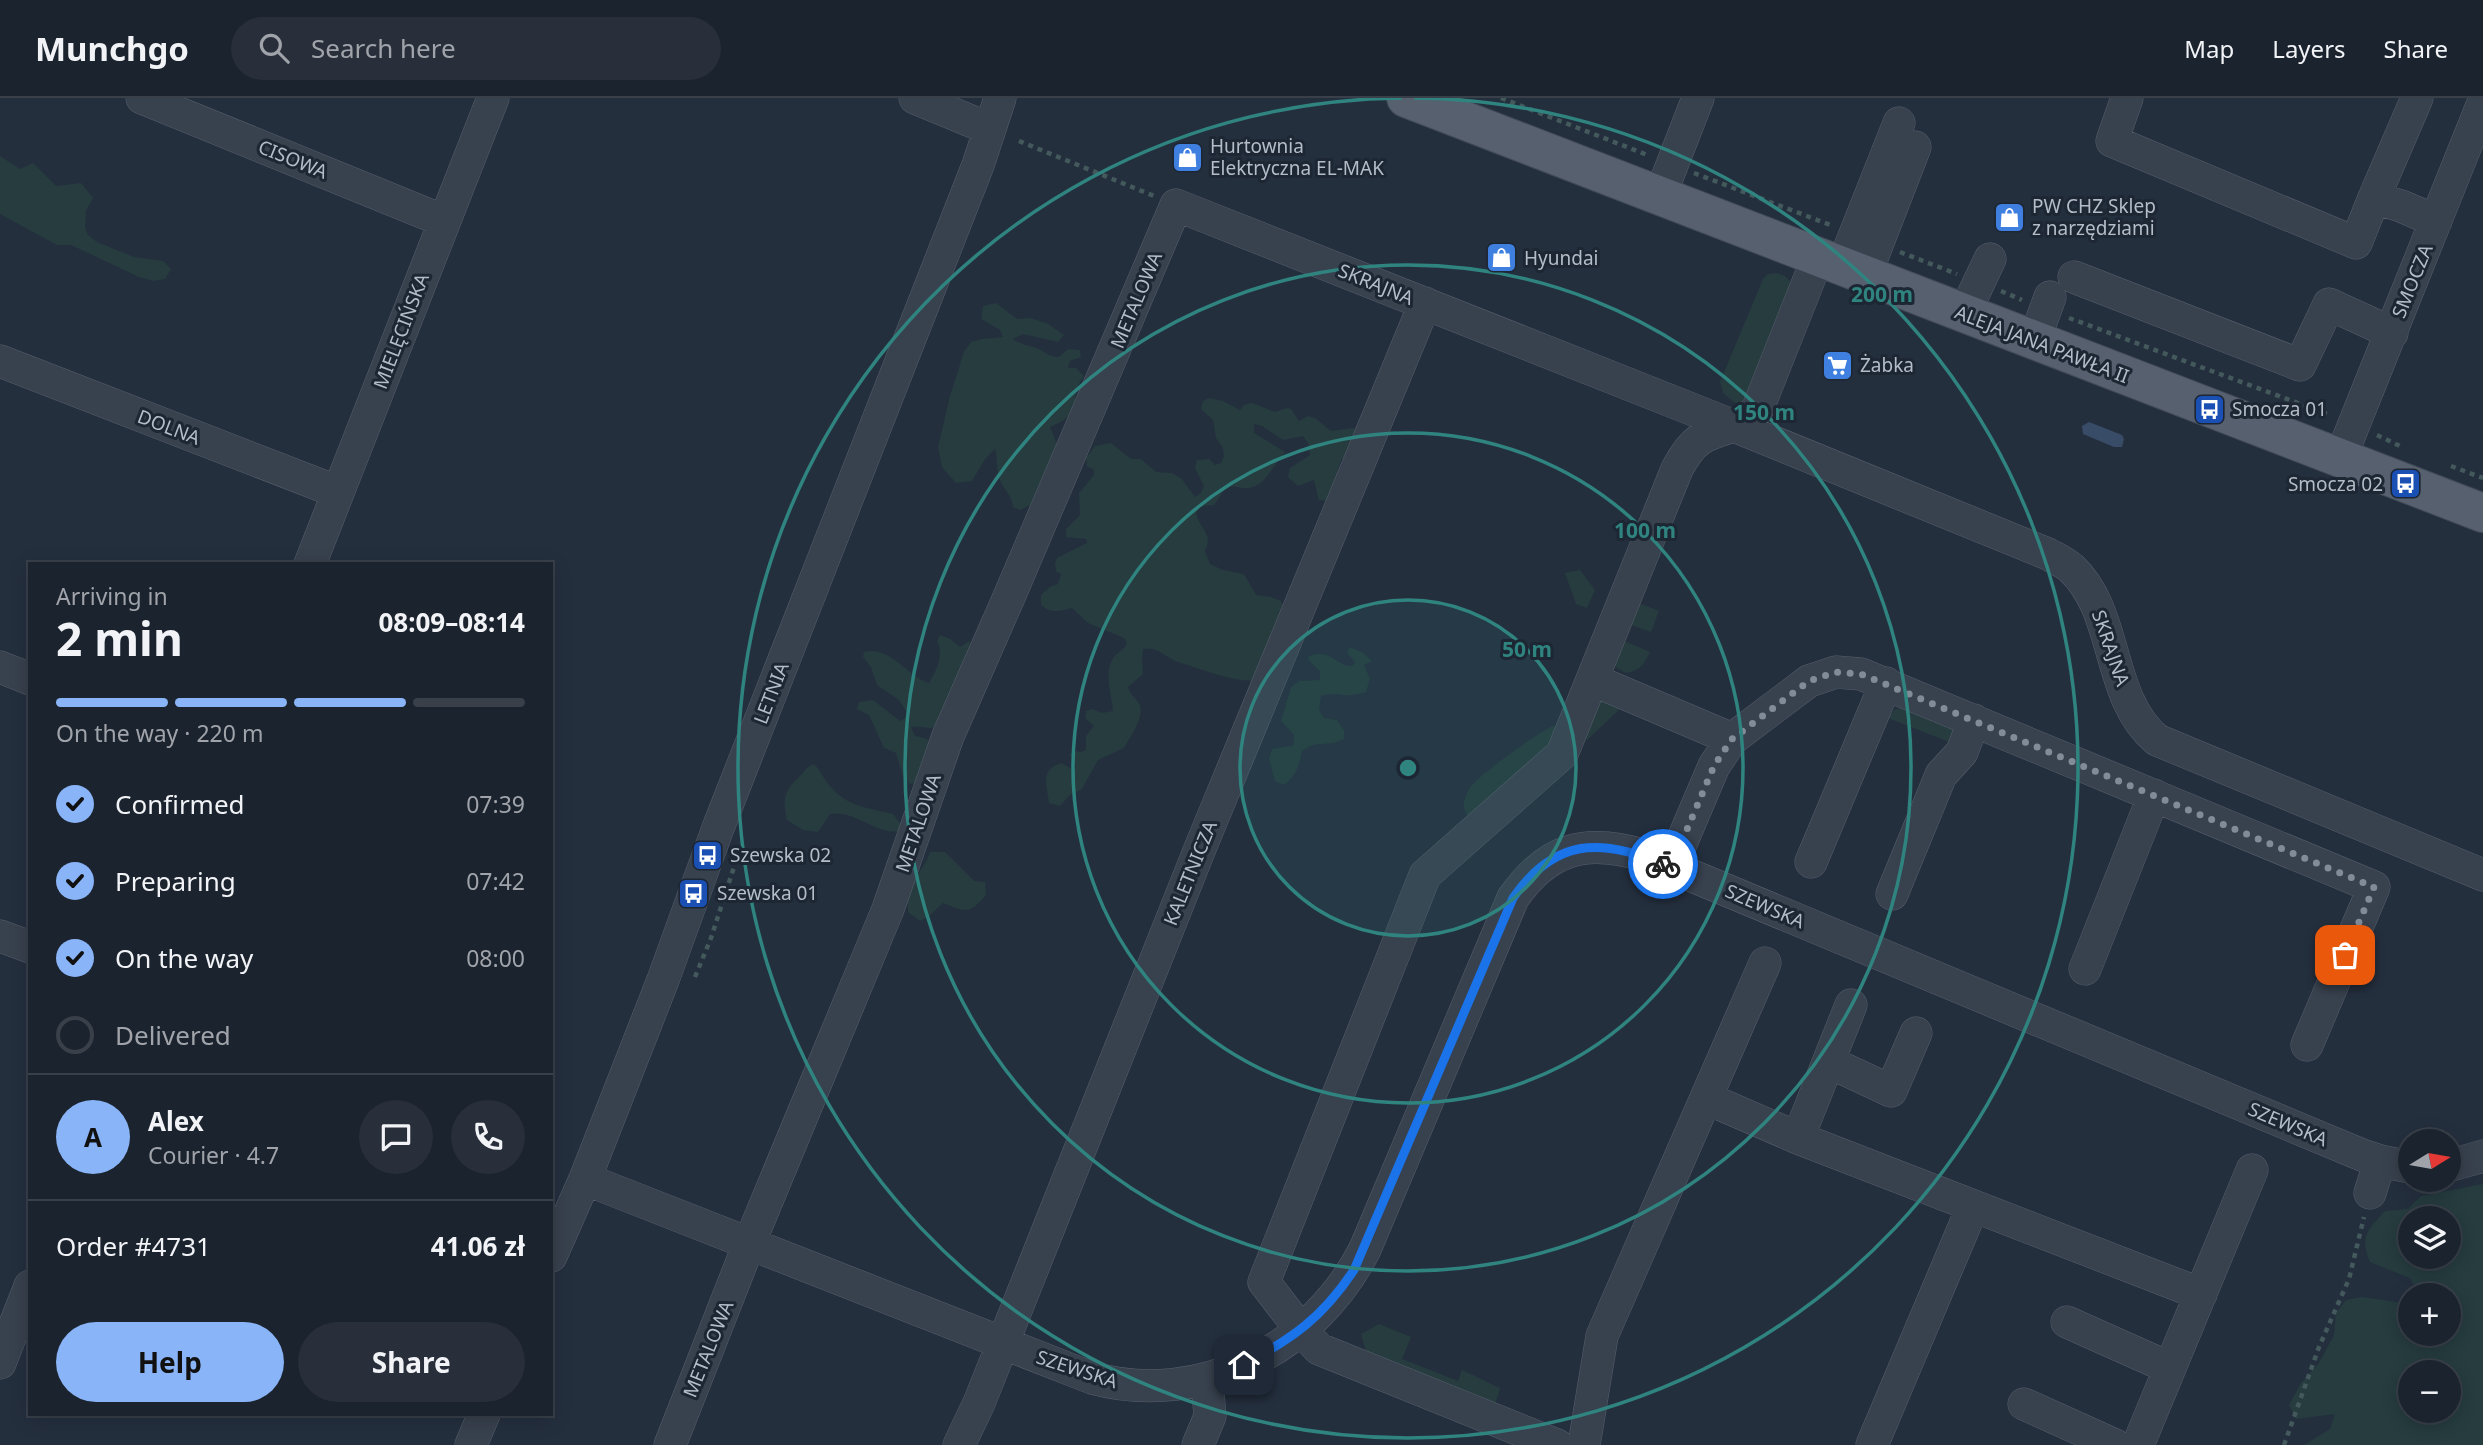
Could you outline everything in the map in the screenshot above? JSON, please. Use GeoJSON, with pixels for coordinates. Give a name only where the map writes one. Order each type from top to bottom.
{"type":"FeatureCollection","features":[{"type":"Feature","properties":{"kind":"main road","name":"ALEJA JANA PAWŁA II"},"geometry":{"type":"LineString","coordinates":[[1406,98],[2483,513]]}},
{"type":"Feature","properties":{"kind":"street","name":"CISOWA"},"geometry":{"type":"LineString","coordinates":[[142,98],[444,221]]}},
{"type":"Feature","properties":{"kind":"street","name":"MIELĘCIŃSKA"},"geometry":{"type":"LineString","coordinates":[[311,562],[493,98]]}},
{"type":"Feature","properties":{"kind":"street"},"geometry":{"type":"LineString","coordinates":[[915,98],[990,129]]}},
{"type":"Feature","properties":{"kind":"street","name":"LETNIA"},"geometry":{"type":"LineString","coordinates":[[990,129],[992,98]]}},
{"type":"Feature","properties":{"kind":"street","name":"LETNIA"},"geometry":{"type":"LineString","coordinates":[[553,1251],[677,943],[718,828],[962,207],[1000,98]]}},
{"type":"Feature","properties":{"kind":"street"},"geometry":{"type":"LineString","coordinates":[[1653,193],[1680,98]]}},
{"type":"Feature","properties":{"kind":"street"},"geometry":{"type":"LineString","coordinates":[[1653,193],[1698,98]]}},
{"type":"Feature","properties":{"kind":"street"},"geometry":{"type":"LineString","coordinates":[[2127,98],[2112,141],[2356,243],[2417,98]]}},
{"type":"Feature","properties":{"kind":"street","name":"SMOCZA"},"geometry":{"type":"LineString","coordinates":[[2340,460],[2436,222],[2475,148],[2483,103]]}},
{"type":"Feature","properties":{"kind":"street"},"geometry":{"type":"LineString","coordinates":[[1557,1445],[1319,1349],[1264,1282],[1425,875],[1562,754],[1677,469],[1689,447],[1710,433],[1748,418],[1758,408],[1842,266],[1907,135]]}},
{"type":"Feature","properties":{"kind":"street"},"geometry":{"type":"LineString","coordinates":[[2374,198],[2436,222]]}},
{"type":"Feature","properties":{"kind":"street","name":"SKRAJNA"},"geometry":{"type":"LineString","coordinates":[[1176,205],[1734,425],[2048,554],[2070,567],[2091,594],[2134,711],[2145,730],[2157,740],[2483,875]]}},
{"type":"Feature","properties":{"kind":"street","name":"METALOWA"},"geometry":{"type":"LineString","coordinates":[[670,1445],[888,909],[948,736],[1176,205]]}},
{"type":"Feature","properties":{"kind":"street"},"geometry":{"type":"LineString","coordinates":[[1964,314],[1990,259]]}},
{"type":"Feature","properties":{"kind":"street"},"geometry":{"type":"LineString","coordinates":[[2074,276],[2300,365],[2329,304],[2392,333]]}},
{"type":"Feature","properties":{"kind":"street"},"geometry":{"type":"LineString","coordinates":[[2034,341],[2050,297]]}},
{"type":"Feature","properties":{"kind":"street","name":"KALETNICZA"},"geometry":{"type":"LineString","coordinates":[[962,1444],[1201,846],[1425,303]]}},
{"type":"Feature","properties":{"kind":"street","name":"DOLNA"},"geometry":{"type":"LineString","coordinates":[[0,361],[338,492]]}},
{"type":"Feature","properties":{"kind":"street"},"geometry":{"type":"LineString","coordinates":[[0,667],[28,678]]}},
{"type":"Feature","properties":{"kind":"street"},"geometry":{"type":"LineString","coordinates":[[1671,867],[1714,766],[1732,739],[1809,681],[1836,672],[1861,674],[2374,887],[2307,1045]]}},
{"type":"Feature","properties":{"kind":"street"},"geometry":{"type":"LineString","coordinates":[[1593,680],[1732,739]]}},
{"type":"Feature","properties":{"kind":"street"},"geometry":{"type":"LineString","coordinates":[[1811,862],[1886,683]]}},
{"type":"Feature","properties":{"kind":"street"},"geometry":{"type":"LineString","coordinates":[[1892,894],[1941,775],[1962,752],[1974,720]]}},
{"type":"Feature","properties":{"kind":"street"},"geometry":{"type":"LineString","coordinates":[[2085,969],[2154,795]]}},
{"type":"Feature","properties":{"kind":"street","name":"SZEWSKA"},"geometry":{"type":"LineString","coordinates":[[584,1179],[1107,1382],[1160,1387],[1207,1380],[1244,1365],[1301,1330],[1316,1319],[1341,1290],[1365,1249],[1513,898],[1526,879],[1541,865],[1560,854],[1599,846],[1622,849],[1671,867],[2395,1164]]}},
{"type":"Feature","properties":{"kind":"street"},"geometry":{"type":"LineString","coordinates":[[0,936],[28,946]]}},
{"type":"Feature","properties":{"kind":"street"},"geometry":{"type":"LineString","coordinates":[[1584,1445],[1602,1336],[1765,963]]}},
{"type":"Feature","properties":{"kind":"street"},"geometry":{"type":"LineString","coordinates":[[1798,1139],[1852,1005]]}},
{"type":"Feature","properties":{"kind":"street"},"geometry":{"type":"LineString","coordinates":[[1829,1062],[1891,1091],[1916,1033]]}},
{"type":"Feature","properties":{"kind":"street"},"geometry":{"type":"LineString","coordinates":[[1706,1098],[1798,1139],[2201,1294]]}},
{"type":"Feature","properties":{"kind":"street"},"geometry":{"type":"LineString","coordinates":[[2461,1162],[2483,1156]]}},
{"type":"Feature","properties":{"kind":"street"},"geometry":{"type":"LineString","coordinates":[[2370,1193],[2395,1164]]}},
{"type":"Feature","properties":{"kind":"street"},"geometry":{"type":"LineString","coordinates":[[2137,1445],[2252,1170]]}},
{"type":"Feature","properties":{"kind":"street"},"geometry":{"type":"LineString","coordinates":[[1872,1445],[1973,1206]]}},
{"type":"Feature","properties":{"kind":"street"},"geometry":{"type":"LineString","coordinates":[[0,1363],[28,1291]]}},
{"type":"Feature","properties":{"kind":"street"},"geometry":{"type":"LineString","coordinates":[[2067,1322],[2171,1368]]}},
{"type":"Feature","properties":{"kind":"street"},"geometry":{"type":"LineString","coordinates":[[1198,1445],[1210,1416],[1207,1380]]}},
{"type":"Feature","properties":{"kind":"street"},"geometry":{"type":"LineString","coordinates":[[2024,1404],[2115,1445]]}},
{"type":"Feature","properties":{"kind":"street"},"geometry":{"type":"LineString","coordinates":[[471,1445],[483,1416]]}},
{"type":"Feature","properties":{"kind":"path"},"geometry":{"type":"LineString","coordinates":[[1019,141],[1176,205]]}},
{"type":"Feature","properties":{"kind":"path"},"geometry":{"type":"LineString","coordinates":[[2284,1445],[2319,1347],[2349,1279],[2370,1193]]}},
{"type":"Feature","properties":{"kind":"green space"},"geometry":{"type":"Polygon","coordinates":[[[0,156],[20,169],[33,163],[56,186],[81,183],[93,198],[86,211],[85,227],[88,235],[97,242],[134,257],[163,261],[171,269],[165,279],[154,281],[139,277],[71,245],[57,245],[0,214],[0,156]]]}},
{"type":"Feature","properties":{"kind":"green space"},"geometry":{"type":"Polygon","coordinates":[[[1777,273],[1792,283],[1745,402],[1735,403],[1723,393],[1720,382],[1763,279],[1768,274],[1777,273]]]}},
{"type":"Feature","properties":{"kind":"green space"},"geometry":{"type":"Polygon","coordinates":[[[996,303],[1017,319],[1031,318],[1048,324],[1064,335],[1058,342],[1023,334],[1013,339],[1056,357],[1068,349],[1080,350],[1081,357],[1070,361],[1068,368],[1076,368],[1084,376],[1076,392],[1072,411],[1061,422],[1050,427],[1060,452],[1041,481],[1030,505],[1020,510],[1013,507],[1000,481],[995,449],[985,459],[972,481],[956,483],[942,467],[938,447],[964,352],[971,342],[1003,337],[1000,330],[981,319],[983,306],[996,303]]]}},
{"type":"Feature","properties":{"kind":"green space"},"geometry":{"type":"Polygon","coordinates":[[[1209,398],[1223,401],[1240,410],[1244,405],[1252,403],[1275,412],[1287,408],[1291,409],[1299,421],[1308,416],[1315,418],[1331,431],[1354,428],[1358,434],[1341,460],[1328,501],[1319,500],[1314,480],[1298,486],[1288,477],[1290,468],[1310,455],[1308,443],[1303,436],[1283,440],[1262,426],[1254,424],[1254,433],[1285,452],[1255,487],[1226,487],[1214,505],[1201,506],[1196,513],[1207,535],[1205,551],[1210,564],[1244,574],[1256,595],[1281,601],[1285,610],[1254,681],[1216,674],[1173,660],[1153,649],[1143,649],[1143,674],[1128,687],[1141,711],[1136,727],[1124,748],[1098,760],[1082,789],[1070,795],[1060,806],[1049,803],[1046,778],[1050,769],[1062,763],[1073,770],[1076,766],[1070,755],[1072,751],[1086,750],[1086,736],[1094,726],[1085,718],[1086,711],[1113,711],[1110,666],[1114,657],[1127,643],[1124,638],[1088,623],[1072,608],[1052,611],[1041,605],[1041,595],[1058,584],[1061,574],[1056,571],[1057,558],[1087,543],[1086,539],[1066,537],[1066,529],[1080,515],[1079,493],[1094,475],[1094,470],[1087,466],[1086,458],[1095,446],[1111,443],[1131,459],[1141,459],[1156,472],[1172,473],[1182,479],[1195,497],[1201,493],[1204,486],[1195,468],[1197,460],[1209,459],[1215,465],[1221,463],[1224,456],[1223,448],[1216,438],[1213,420],[1201,409],[1203,401],[1209,398]]]}},
{"type":"Feature","properties":{"kind":"green space"},"geometry":{"type":"Polygon","coordinates":[[[1580,570],[1595,590],[1587,608],[1576,604],[1565,573],[1580,570]]]}},
{"type":"Feature","properties":{"kind":"green space"},"geometry":{"type":"Polygon","coordinates":[[[1639,603],[1659,611],[1651,632],[1631,625],[1639,603]]]}},
{"type":"Feature","properties":{"kind":"green space"},"geometry":{"type":"Polygon","coordinates":[[[940,635],[960,647],[969,641],[975,651],[954,692],[946,699],[943,725],[930,728],[911,727],[915,736],[927,739],[934,748],[919,782],[910,784],[903,776],[896,753],[884,748],[869,715],[857,709],[859,702],[873,700],[900,721],[909,716],[899,700],[877,685],[871,667],[863,657],[864,652],[882,653],[929,683],[939,662],[937,641],[940,635]]]}},
{"type":"Feature","properties":{"kind":"green space"},"geometry":{"type":"Polygon","coordinates":[[[1620,639],[1650,652],[1643,664],[1626,673],[1617,668],[1614,661],[1620,639]]]}},
{"type":"Feature","properties":{"kind":"green space"},"geometry":{"type":"Polygon","coordinates":[[[1350,647],[1362,652],[1372,661],[1364,665],[1370,679],[1366,692],[1321,696],[1319,710],[1324,718],[1337,720],[1344,731],[1344,739],[1308,747],[1302,751],[1292,778],[1284,785],[1275,781],[1269,759],[1272,749],[1294,745],[1294,735],[1281,721],[1291,687],[1299,681],[1320,680],[1320,671],[1308,660],[1309,656],[1323,654],[1353,666],[1355,662],[1347,653],[1350,647]]]}},
{"type":"Feature","properties":{"kind":"green space"},"geometry":{"type":"Polygon","coordinates":[[[1600,702],[1620,702],[1622,707],[1588,739],[1582,741],[1600,702]]]}},
{"type":"Feature","properties":{"kind":"green space"},"geometry":{"type":"Polygon","coordinates":[[[1904,706],[1957,724],[1959,746],[1888,718],[1894,710],[1904,706]]]}},
{"type":"Feature","properties":{"kind":"green space"},"geometry":{"type":"Polygon","coordinates":[[[1553,726],[1556,727],[1554,745],[1468,816],[1464,801],[1471,786],[1510,754],[1553,726]]]}},
{"type":"Feature","properties":{"kind":"green space"},"geometry":{"type":"Polygon","coordinates":[[[814,764],[844,799],[859,806],[893,814],[902,826],[902,831],[883,830],[848,815],[839,814],[830,814],[818,832],[803,830],[787,820],[787,793],[792,784],[814,764]]]}},
{"type":"Feature","properties":{"kind":"green space"},"geometry":{"type":"Polygon","coordinates":[[[930,852],[945,852],[974,881],[985,882],[986,895],[967,910],[943,903],[920,921],[908,912],[910,888],[930,852]]]}},
{"type":"Feature","properties":{"kind":"green space"},"geometry":{"type":"Polygon","coordinates":[[[2483,1184],[2483,1445],[2304,1445],[2330,1429],[2335,1414],[2296,1419],[2289,1405],[2301,1383],[2319,1363],[2334,1335],[2336,1313],[2346,1300],[2362,1297],[2398,1302],[2398,1346],[2461,1346],[2461,1283],[2413,1283],[2410,1278],[2370,1262],[2365,1246],[2367,1234],[2385,1211],[2398,1210],[2398,1269],[2461,1269],[2461,1206],[2411,1206],[2421,1196],[2461,1192],[2461,1188],[2483,1184]]]}},
{"type":"Feature","properties":{"kind":"green space"},"geometry":{"type":"Polygon","coordinates":[[[1379,1324],[1411,1337],[1402,1359],[1458,1381],[1462,1370],[1500,1388],[1495,1405],[1368,1358],[1361,1334],[1379,1324]]]}},
{"type":"Feature","properties":{"kind":"water"},"geometry":{"type":"Polygon","coordinates":[[[2089,422],[2122,435],[2122,447],[2114,447],[2083,434],[2082,426],[2089,422]]]}},
{"type":"Feature","properties":{"kind":"way so far"},"geometry":{"type":"LineString","coordinates":[[1663,864],[1671,867],[1714,766],[1732,739],[1809,681],[1836,672],[1861,674],[2374,887],[2345,955]]}},
{"type":"Feature","properties":{"kind":"place","name":"Hurtownia Elektryczna EL-MAK"},"geometry":{"type":"Point","coordinates":[1187,157]}},
{"type":"Feature","properties":{"kind":"place","name":"PW CHZ Sklep z narzędziami"},"geometry":{"type":"Point","coordinates":[2009,217]}},
{"type":"Feature","properties":{"kind":"place","name":"Hyundai"},"geometry":{"type":"Point","coordinates":[1501,258]}},
{"type":"Feature","properties":{"kind":"place","name":"Żabka"},"geometry":{"type":"Point","coordinates":[1837,365]}},
{"type":"Feature","properties":{"kind":"place","name":"Smocza 01"},"geometry":{"type":"Point","coordinates":[2209,409]}},
{"type":"Feature","properties":{"kind":"place","name":"Smocza 02"},"geometry":{"type":"Point","coordinates":[2406,484]}},
{"type":"Feature","properties":{"kind":"place","name":"Szewska 02"},"geometry":{"type":"Point","coordinates":[707,855]}},
{"type":"Feature","properties":{"kind":"place","name":"Szewska 01"},"geometry":{"type":"Point","coordinates":[694,893]}},
{"type":"Feature","properties":{"kind":"route"},"geometry":{"type":"LineString","coordinates":[[1244,1365],[1316,1319],[1354,1270],[1513,898],[1526,879],[1541,865],[1560,854],[1580,848],[1599,846],[1622,849],[1663,864]]}}]}
